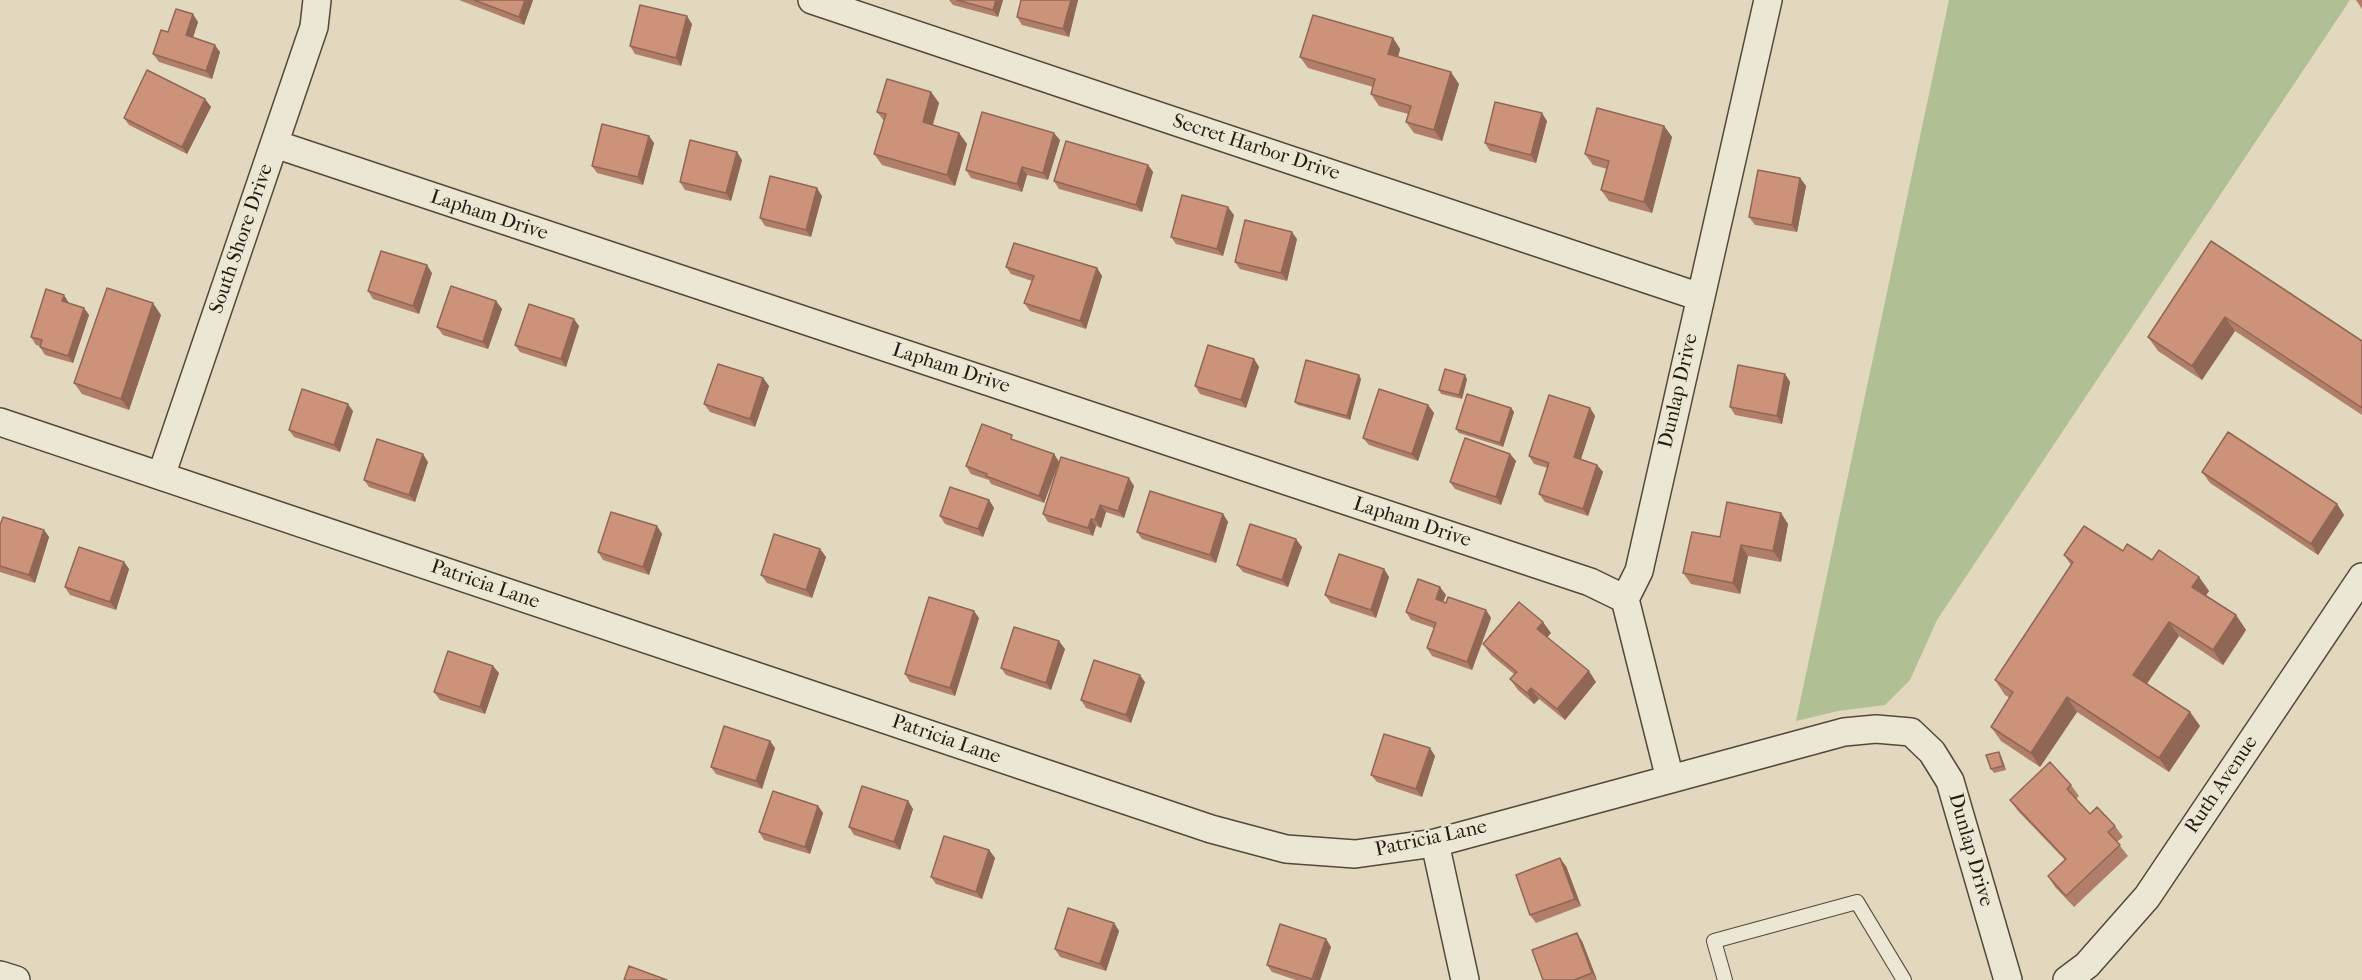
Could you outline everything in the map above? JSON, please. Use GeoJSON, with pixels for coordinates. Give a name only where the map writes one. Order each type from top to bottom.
{"type":"FeatureCollection","features":[{"type":"Feature","properties":{"kind":"street","name":"South Shore Drive"},"geometry":{"type":"LineString","coordinates":[[161,476],[314,27],[317,0]]}},
{"type":"Feature","properties":{"kind":"street","name":"Secret Harbor Drive"},"geometry":{"type":"LineString","coordinates":[[812,0],[1700,297]]}},
{"type":"Feature","properties":{"kind":"street","name":"Dunlap Drive"},"geometry":{"type":"LineString","coordinates":[[1624,599],[1639,571],[1767,0]]}},
{"type":"Feature","properties":{"kind":"street","name":"Lapham Drive"},"geometry":{"type":"LineString","coordinates":[[275,144],[1590,582],[1624,599]]}},
{"type":"Feature","properties":{"kind":"street","name":"Patricia Lane"},"geometry":{"type":"LineString","coordinates":[[0,422],[1211,829],[1286,849],[1355,854],[1435,843],[1844,732],[1876,729],[1911,732]]}},
{"type":"Feature","properties":{"kind":"street","name":"Ruth Avenue"},"geometry":{"type":"LineString","coordinates":[[2067,980],[2087,965],[2147,897],[2362,577]]}},
{"type":"Feature","properties":{"kind":"street"},"geometry":{"type":"LineString","coordinates":[[1624,599],[1670,779]]}},
{"type":"Feature","properties":{"kind":"street","name":"Dunlap Drive"},"geometry":{"type":"LineString","coordinates":[[1911,732],[1932,752],[1950,780],[2008,980]]}},
{"type":"Feature","properties":{"kind":"street"},"geometry":{"type":"LineString","coordinates":[[1435,843],[1465,980]]}},
{"type":"Feature","properties":{"kind":"street"},"geometry":{"type":"LineString","coordinates":[[0,975],[16,980]]}},
{"type":"Feature","properties":{"kind":"lane"},"geometry":{"type":"LineString","coordinates":[[1725,980],[1714,941],[1857,902],[1904,980]]}},
{"type":"Feature","properties":{"kind":"green space"},"geometry":{"type":"Polygon","coordinates":[[[1949,0],[2350,0],[1937,620],[1910,680],[1885,705],[1838,711],[1796,721],[1949,0]]]}},
{"type":"Feature","properties":{"kind":"building"},"geometry":{"type":"Polygon","coordinates":[[[474,0],[525,0],[519,17],[474,0]]]}},
{"type":"Feature","properties":{"kind":"building"},"geometry":{"type":"Polygon","coordinates":[[[957,0],[996,0],[993,10],[957,0]]]}},
{"type":"Feature","properties":{"kind":"building"},"geometry":{"type":"Polygon","coordinates":[[[1021,0],[1071,0],[1063,29],[1017,17],[1021,0]]]}},
{"type":"Feature","properties":{"kind":"building"},"geometry":{"type":"Polygon","coordinates":[[[640,5],[687,16],[676,58],[630,46],[640,5]]]}},
{"type":"Feature","properties":{"kind":"building"},"geometry":{"type":"Polygon","coordinates":[[[176,9],[193,14],[186,35],[215,45],[206,71],[153,54],[161,30],[168,32],[176,9]]]}},
{"type":"Feature","properties":{"kind":"building"},"geometry":{"type":"Polygon","coordinates":[[[1313,15],[1393,38],[1388,54],[1451,72],[1434,130],[1406,122],[1411,106],[1371,94],[1375,79],[1300,57],[1313,15]]]}},
{"type":"Feature","properties":{"kind":"building"},"geometry":{"type":"Polygon","coordinates":[[[147,70],[205,99],[182,147],[124,118],[147,70]]]}},
{"type":"Feature","properties":{"kind":"building"},"geometry":{"type":"Polygon","coordinates":[[[887,79],[931,92],[923,122],[959,133],[947,175],[874,154],[886,114],[877,112],[887,79]]]}},
{"type":"Feature","properties":{"kind":"building"},"geometry":{"type":"Polygon","coordinates":[[[1495,102],[1542,113],[1531,155],[1485,143],[1495,102]]]}},
{"type":"Feature","properties":{"kind":"building"},"geometry":{"type":"Polygon","coordinates":[[[1597,108],[1664,126],[1644,202],[1601,190],[1609,161],[1585,154],[1597,108]]]}},
{"type":"Feature","properties":{"kind":"building"},"geometry":{"type":"Polygon","coordinates":[[[982,112],[1054,133],[1043,173],[1022,167],[1017,184],[966,170],[982,112]]]}},
{"type":"Feature","properties":{"kind":"building"},"geometry":{"type":"Polygon","coordinates":[[[602,124],[649,136],[638,177],[592,166],[602,124]]]}},
{"type":"Feature","properties":{"kind":"building"},"geometry":{"type":"Polygon","coordinates":[[[690,140],[737,152],[726,193],[680,182],[690,140]]]}},
{"type":"Feature","properties":{"kind":"building"},"geometry":{"type":"Polygon","coordinates":[[[1066,141],[1148,165],[1136,205],[1054,181],[1066,141]]]}},
{"type":"Feature","properties":{"kind":"building"},"geometry":{"type":"Polygon","coordinates":[[[1758,170],[1800,178],[1792,225],[1749,217],[1758,170]]]}},
{"type":"Feature","properties":{"kind":"building"},"geometry":{"type":"Polygon","coordinates":[[[770,176],[817,188],[806,230],[760,218],[770,176]]]}},
{"type":"Feature","properties":{"kind":"building"},"geometry":{"type":"Polygon","coordinates":[[[1182,195],[1228,207],[1217,249],[1171,237],[1182,195]]]}},
{"type":"Feature","properties":{"kind":"building"},"geometry":{"type":"Polygon","coordinates":[[[1245,220],[1292,232],[1281,273],[1235,262],[1245,220]]]}},
{"type":"Feature","properties":{"kind":"building"},"geometry":{"type":"Polygon","coordinates":[[[2211,241],[2362,341],[2362,408],[2225,317],[2192,366],[2148,337],[2211,241]]]}},
{"type":"Feature","properties":{"kind":"building"},"geometry":{"type":"Polygon","coordinates":[[[1014,243],[1097,268],[1080,321],[1024,303],[1034,276],[1006,267],[1014,243]]]}},
{"type":"Feature","properties":{"kind":"building"},"geometry":{"type":"Polygon","coordinates":[[[381,251],[427,265],[413,306],[368,291],[381,251]]]}},
{"type":"Feature","properties":{"kind":"building"},"geometry":{"type":"Polygon","coordinates":[[[451,286],[496,301],[483,342],[437,327],[451,286]]]}},
{"type":"Feature","properties":{"kind":"building"},"geometry":{"type":"Polygon","coordinates":[[[107,288],[153,303],[121,399],[74,383],[107,288]]]}},
{"type":"Feature","properties":{"kind":"building"},"geometry":{"type":"Polygon","coordinates":[[[46,289],[64,295],[62,301],[84,308],[68,356],[40,347],[42,340],[31,337],[46,289]]]}},
{"type":"Feature","properties":{"kind":"building"},"geometry":{"type":"Polygon","coordinates":[[[529,304],[574,319],[561,359],[515,345],[529,304]]]}},
{"type":"Feature","properties":{"kind":"building"},"geometry":{"type":"Polygon","coordinates":[[[1208,345],[1254,359],[1241,400],[1195,386],[1208,345]]]}},
{"type":"Feature","properties":{"kind":"building"},"geometry":{"type":"Polygon","coordinates":[[[1306,360],[1359,375],[1347,416],[1295,402],[1306,360]]]}},
{"type":"Feature","properties":{"kind":"building"},"geometry":{"type":"Polygon","coordinates":[[[718,364],[763,378],[750,419],[704,404],[718,364]]]}},
{"type":"Feature","properties":{"kind":"building"},"geometry":{"type":"Polygon","coordinates":[[[1738,365],[1785,374],[1777,416],[1730,407],[1738,365]]]}},
{"type":"Feature","properties":{"kind":"building"},"geometry":{"type":"Polygon","coordinates":[[[1445,369],[1465,375],[1459,395],[1439,390],[1445,369]]]}},
{"type":"Feature","properties":{"kind":"building"},"geometry":{"type":"Polygon","coordinates":[[[302,389],[348,404],[334,445],[289,430],[302,389]]]}},
{"type":"Feature","properties":{"kind":"building"},"geometry":{"type":"Polygon","coordinates":[[[1379,389],[1428,405],[1412,454],[1363,438],[1379,389]]]}},
{"type":"Feature","properties":{"kind":"building"},"geometry":{"type":"Polygon","coordinates":[[[1467,394],[1511,408],[1500,443],[1456,429],[1467,394]]]}},
{"type":"Feature","properties":{"kind":"building"},"geometry":{"type":"Polygon","coordinates":[[[1549,395],[1590,408],[1574,457],[1597,465],[1583,509],[1539,494],[1549,463],[1529,456],[1549,395]]]}},
{"type":"Feature","properties":{"kind":"building"},"geometry":{"type":"Polygon","coordinates":[[[982,424],[1012,435],[1011,439],[1054,454],[1039,496],[966,466],[982,424]]]}},
{"type":"Feature","properties":{"kind":"building"},"geometry":{"type":"Polygon","coordinates":[[[2228,432],[2337,504],[2311,544],[2202,472],[2228,432]]]}},
{"type":"Feature","properties":{"kind":"building"},"geometry":{"type":"Polygon","coordinates":[[[1465,438],[1510,454],[1496,497],[1450,482],[1465,438]]]}},
{"type":"Feature","properties":{"kind":"building"},"geometry":{"type":"Polygon","coordinates":[[[377,439],[423,454],[409,495],[364,480],[377,439]]]}},
{"type":"Feature","properties":{"kind":"building"},"geometry":{"type":"Polygon","coordinates":[[[1061,457],[1129,478],[1118,511],[1100,505],[1095,520],[1091,519],[1088,528],[1043,514],[1061,457]]]}},
{"type":"Feature","properties":{"kind":"building"},"geometry":{"type":"Polygon","coordinates":[[[950,487],[989,500],[978,529],[940,516],[950,487]]]}},
{"type":"Feature","properties":{"kind":"building"},"geometry":{"type":"Polygon","coordinates":[[[1150,491],[1223,514],[1210,555],[1137,532],[1150,491]]]}},
{"type":"Feature","properties":{"kind":"building"},"geometry":{"type":"Polygon","coordinates":[[[1727,502],[1781,513],[1773,551],[1741,545],[1733,583],[1683,573],[1692,532],[1720,537],[1727,502]]]}},
{"type":"Feature","properties":{"kind":"building"},"geometry":{"type":"Polygon","coordinates":[[[611,512],[657,526],[643,567],[598,552],[611,512]]]}},
{"type":"Feature","properties":{"kind":"building"},"geometry":{"type":"Polygon","coordinates":[[[3,517],[44,530],[29,575],[0,566],[0,525],[3,517]]]}},
{"type":"Feature","properties":{"kind":"building"},"geometry":{"type":"Polygon","coordinates":[[[1250,524],[1296,539],[1282,580],[1237,565],[1250,524]]]}},
{"type":"Feature","properties":{"kind":"building"},"geometry":{"type":"Polygon","coordinates":[[[2084,526],[2123,551],[2127,544],[2152,560],[2159,550],[2199,577],[2192,587],[2236,615],[2213,650],[2169,622],[2133,675],[2190,712],[2159,758],[2067,697],[2031,753],[1991,727],[2013,692],[1995,680],[2073,562],[2064,555],[2084,526]]]}},
{"type":"Feature","properties":{"kind":"building"},"geometry":{"type":"Polygon","coordinates":[[[774,534],[820,549],[806,590],[761,575],[774,534]]]}},
{"type":"Feature","properties":{"kind":"building"},"geometry":{"type":"Polygon","coordinates":[[[79,547],[124,562],[110,602],[65,587],[79,547]]]}},
{"type":"Feature","properties":{"kind":"building"},"geometry":{"type":"Polygon","coordinates":[[[1339,554],[1384,569],[1371,610],[1325,595],[1339,554]]]}},
{"type":"Feature","properties":{"kind":"building"},"geometry":{"type":"Polygon","coordinates":[[[1418,579],[1440,587],[1436,599],[1446,603],[1448,597],[1486,610],[1467,662],[1427,648],[1436,623],[1406,612],[1418,579]]]}},
{"type":"Feature","properties":{"kind":"building"},"geometry":{"type":"Polygon","coordinates":[[[929,597],[974,611],[950,688],[905,674],[929,597]]]}},
{"type":"Feature","properties":{"kind":"building"},"geometry":{"type":"Polygon","coordinates":[[[1519,602],[1543,622],[1537,629],[1589,671],[1557,709],[1531,688],[1527,693],[1510,679],[1517,672],[1483,644],[1519,602]]]}},
{"type":"Feature","properties":{"kind":"building"},"geometry":{"type":"Polygon","coordinates":[[[1014,627],[1059,641],[1046,683],[1001,668],[1014,627]]]}},
{"type":"Feature","properties":{"kind":"building"},"geometry":{"type":"Polygon","coordinates":[[[448,651],[493,666],[480,707],[434,692],[448,651]]]}},
{"type":"Feature","properties":{"kind":"building"},"geometry":{"type":"Polygon","coordinates":[[[1094,660],[1140,675],[1126,715],[1081,700],[1094,660]]]}},
{"type":"Feature","properties":{"kind":"building"},"geometry":{"type":"Polygon","coordinates":[[[724,726],[770,741],[756,781],[711,767],[724,726]]]}},
{"type":"Feature","properties":{"kind":"building"},"geometry":{"type":"Polygon","coordinates":[[[1384,734],[1430,748],[1416,789],[1371,775],[1384,734]]]}},
{"type":"Feature","properties":{"kind":"building"},"geometry":{"type":"Polygon","coordinates":[[[1999,752],[2003,766],[1991,769],[1986,755],[1999,752]]]}},
{"type":"Feature","properties":{"kind":"building"},"geometry":{"type":"Polygon","coordinates":[[[2050,762],[2071,785],[2067,789],[2090,814],[2097,807],[2115,826],[2108,832],[2120,845],[2066,896],[2048,876],[2066,859],[2010,800],[2050,762]]]}},
{"type":"Feature","properties":{"kind":"building"},"geometry":{"type":"Polygon","coordinates":[[[862,786],[908,801],[894,842],[849,827],[862,786]]]}},
{"type":"Feature","properties":{"kind":"building"},"geometry":{"type":"Polygon","coordinates":[[[773,791],[818,806],[805,847],[759,832],[773,791]]]}},
{"type":"Feature","properties":{"kind":"building"},"geometry":{"type":"Polygon","coordinates":[[[944,836],[989,850],[976,892],[931,877],[944,836]]]}},
{"type":"Feature","properties":{"kind":"building"},"geometry":{"type":"Polygon","coordinates":[[[1560,858],[1575,899],[1530,915],[1516,875],[1560,858]]]}},
{"type":"Feature","properties":{"kind":"building"},"geometry":{"type":"Polygon","coordinates":[[[1068,908],[1114,923],[1100,964],[1055,949],[1068,908]]]}},
{"type":"Feature","properties":{"kind":"building"},"geometry":{"type":"Polygon","coordinates":[[[1280,924],[1326,939],[1312,979],[1267,965],[1280,924]]]}},
{"type":"Feature","properties":{"kind":"building"},"geometry":{"type":"Polygon","coordinates":[[[1577,933],[1592,973],[1574,980],[1543,980],[1532,950],[1577,933]]]}},
{"type":"Feature","properties":{"kind":"building"},"geometry":{"type":"Polygon","coordinates":[[[629,966],[667,980],[624,980],[629,966]]]}}]}
